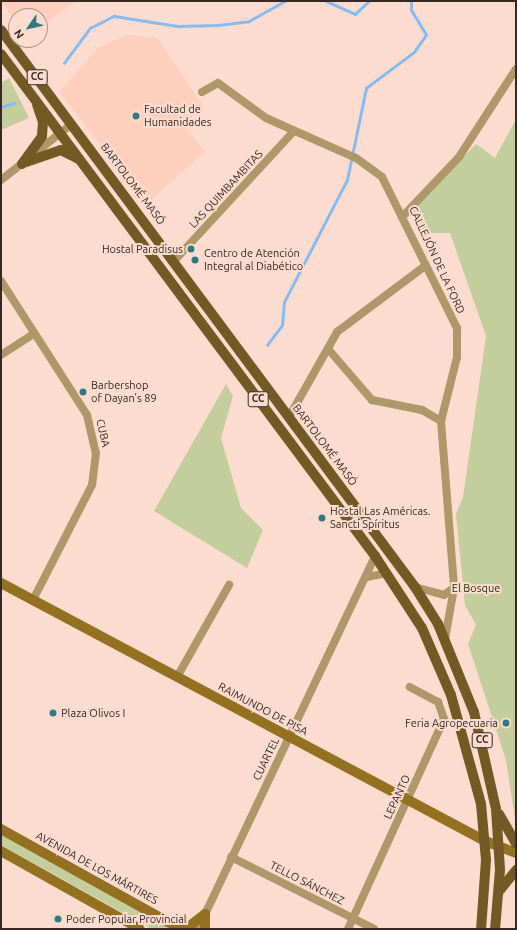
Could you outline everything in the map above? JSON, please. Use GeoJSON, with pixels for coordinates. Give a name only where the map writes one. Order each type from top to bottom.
{"type":"FeatureCollection","features":[{"type":"Feature","properties":{"kind":"main road","name":"BARTOLOMÉ MASÓ"},"geometry":{"type":"LineString","coordinates":[[1,30],[402,569],[415,587],[445,639],[474,712],[496,809],[499,846],[498,893],[495,929]]}},
{"type":"Feature","properties":{"kind":"main road","name":"CC"},"geometry":{"type":"LineString","coordinates":[[1,54],[61,132],[375,556],[422,628],[451,695],[473,767],[485,841],[481,929]]}},
{"type":"Feature","properties":{"kind":"main road"},"geometry":{"type":"LineString","coordinates":[[22,164],[42,136],[43,122],[31,92]]}},
{"type":"Feature","properties":{"kind":"main road"},"geometry":{"type":"LineString","coordinates":[[22,164],[61,150],[82,161]]}},
{"type":"Feature","properties":{"kind":"main road"},"geometry":{"type":"LineString","coordinates":[[387,573],[402,569]]}},
{"type":"Feature","properties":{"kind":"main road"},"geometry":{"type":"LineString","coordinates":[[496,809],[516,843]]}},
{"type":"Feature","properties":{"kind":"main road"},"geometry":{"type":"LineString","coordinates":[[498,893],[516,870]]}},
{"type":"Feature","properties":{"kind":"street"},"geometry":{"type":"LineString","coordinates":[[404,215],[459,157],[516,69]]}},
{"type":"Feature","properties":{"kind":"street","name":"CALLEJÓN DE LA FORD"},"geometry":{"type":"LineString","coordinates":[[202,92],[218,83],[266,118],[293,132],[356,158],[382,177],[404,215],[425,266],[457,328],[457,357],[441,421],[454,588],[445,639]]}},
{"type":"Feature","properties":{"kind":"street"},"geometry":{"type":"LineString","coordinates":[[1,180],[72,124]]}},
{"type":"Feature","properties":{"kind":"street","name":"LAS QUIMBAMBITAS"},"geometry":{"type":"LineString","coordinates":[[174,261],[293,132]]}},
{"type":"Feature","properties":{"kind":"street"},"geometry":{"type":"LineString","coordinates":[[289,417],[329,350],[337,332],[425,266]]}},
{"type":"Feature","properties":{"kind":"street","name":"CUBA"},"geometry":{"type":"LineString","coordinates":[[1,281],[33,334],[87,415],[97,465],[83,506],[33,600]]}},
{"type":"Feature","properties":{"kind":"street"},"geometry":{"type":"LineString","coordinates":[[1,355],[33,334]]}},
{"type":"Feature","properties":{"kind":"street"},"geometry":{"type":"LineString","coordinates":[[329,350],[372,400],[422,410],[441,421]]}},
{"type":"Feature","properties":{"kind":"street","name":"CUARTEL"},"geometry":{"type":"LineString","coordinates":[[198,929],[289,736],[367,578],[375,556]]}},
{"type":"Feature","properties":{"kind":"street"},"geometry":{"type":"LineString","coordinates":[[367,578],[387,573]]}},
{"type":"Feature","properties":{"kind":"street","name":"RAIMUNDO DE PISA"},"geometry":{"type":"LineString","coordinates":[[1,583],[485,841],[516,853]]}},
{"type":"Feature","properties":{"kind":"street"},"geometry":{"type":"LineString","coordinates":[[177,677],[229,585]]}},
{"type":"Feature","properties":{"kind":"street"},"geometry":{"type":"LineString","coordinates":[[415,587],[444,596],[454,588]]}},
{"type":"Feature","properties":{"kind":"street","name":"LEPANTO"},"geometry":{"type":"LineString","coordinates":[[348,929],[444,719],[438,702],[410,687]]}},
{"type":"Feature","properties":{"kind":"street","name":"AVENIDA DE LOS MÁRTIRES"},"geometry":{"type":"LineString","coordinates":[[1,829],[180,928]]}},
{"type":"Feature","properties":{"kind":"street"},"geometry":{"type":"LineString","coordinates":[[1,852],[140,929]]}},
{"type":"Feature","properties":{"kind":"street","name":"TELLO SÁNCHEZ"},"geometry":{"type":"LineString","coordinates":[[231,857],[374,929]]}},
{"type":"Feature","properties":{"kind":"street"},"geometry":{"type":"LineString","coordinates":[[180,928],[191,925],[205,914]]}},
{"type":"Feature","properties":{"kind":"street"},"geometry":{"type":"LineString","coordinates":[[205,914],[205,929]]}},
{"type":"Feature","properties":{"kind":"shaded area"},"geometry":{"type":"Polygon","coordinates":[[[1,1],[77,1],[48,21],[48,8],[8,8],[8,11],[1,1]]]}},
{"type":"Feature","properties":{"kind":"shaded area","name":"Facultad de Humanidades"},"geometry":{"type":"Polygon","coordinates":[[[127,35],[157,38],[204,107],[183,125],[205,151],[147,204],[59,92],[99,47],[127,35]]]}},
{"type":"Feature","properties":{"kind":"green space"},"geometry":{"type":"Polygon","coordinates":[[[9,78],[29,118],[1,130],[1,83],[9,78]]]}},
{"type":"Feature","properties":{"kind":"green space","name":"El Bosque"},"geometry":{"type":"Polygon","coordinates":[[[516,119],[516,826],[506,760],[468,644],[476,625],[465,605],[456,514],[463,497],[486,336],[450,233],[420,233],[411,213],[476,144],[495,158],[516,119]]]}},
{"type":"Feature","properties":{"kind":"green space"},"geometry":{"type":"Polygon","coordinates":[[[226,384],[233,396],[221,438],[241,508],[263,530],[247,568],[154,511],[226,384]]]}},
{"type":"Feature","properties":{"kind":"green space"},"geometry":{"type":"Polygon","coordinates":[[[1,834],[167,926],[168,929],[152,929],[1,845],[1,834]]]}},
{"type":"Feature","properties":{"kind":"waterway"},"geometry":{"type":"LineString","coordinates":[[64,63],[90,28],[114,16],[177,26],[218,25],[249,21],[285,1]]}},
{"type":"Feature","properties":{"kind":"waterway"},"geometry":{"type":"LineString","coordinates":[[326,1],[355,14],[369,1]]}},
{"type":"Feature","properties":{"kind":"waterway"},"geometry":{"type":"LineString","coordinates":[[267,345],[282,325],[284,302],[347,180],[366,88],[414,52],[426,35],[411,10],[411,1]]}},
{"type":"Feature","properties":{"kind":"waterway"},"geometry":{"type":"LineString","coordinates":[[1,107],[14,103]]}},
{"type":"Feature","properties":{"kind":"place","name":"Facultad de Humanidades"},"geometry":{"type":"Point","coordinates":[136,116]}},
{"type":"Feature","properties":{"kind":"place","name":"Hostal Paradisus"},"geometry":{"type":"Point","coordinates":[191,249]}},
{"type":"Feature","properties":{"kind":"place","name":"Centro de Atención Integral al Diabético"},"geometry":{"type":"Point","coordinates":[195,260]}},
{"type":"Feature","properties":{"kind":"place","name":"Barbershop of Dayan’s 89"},"geometry":{"type":"Point","coordinates":[83,392]}},
{"type":"Feature","properties":{"kind":"place","name":"Hostal Las Américas. Sancti Spíritus"},"geometry":{"type":"Point","coordinates":[322,518]}},
{"type":"Feature","properties":{"kind":"place","name":"Plaza Olivos I"},"geometry":{"type":"Point","coordinates":[53,713]}},
{"type":"Feature","properties":{"kind":"place","name":"Feria Agropecuaria"},"geometry":{"type":"Point","coordinates":[506,723]}},
{"type":"Feature","properties":{"kind":"place","name":"Poder Popular Provincial"},"geometry":{"type":"Point","coordinates":[58,919]}}]}
